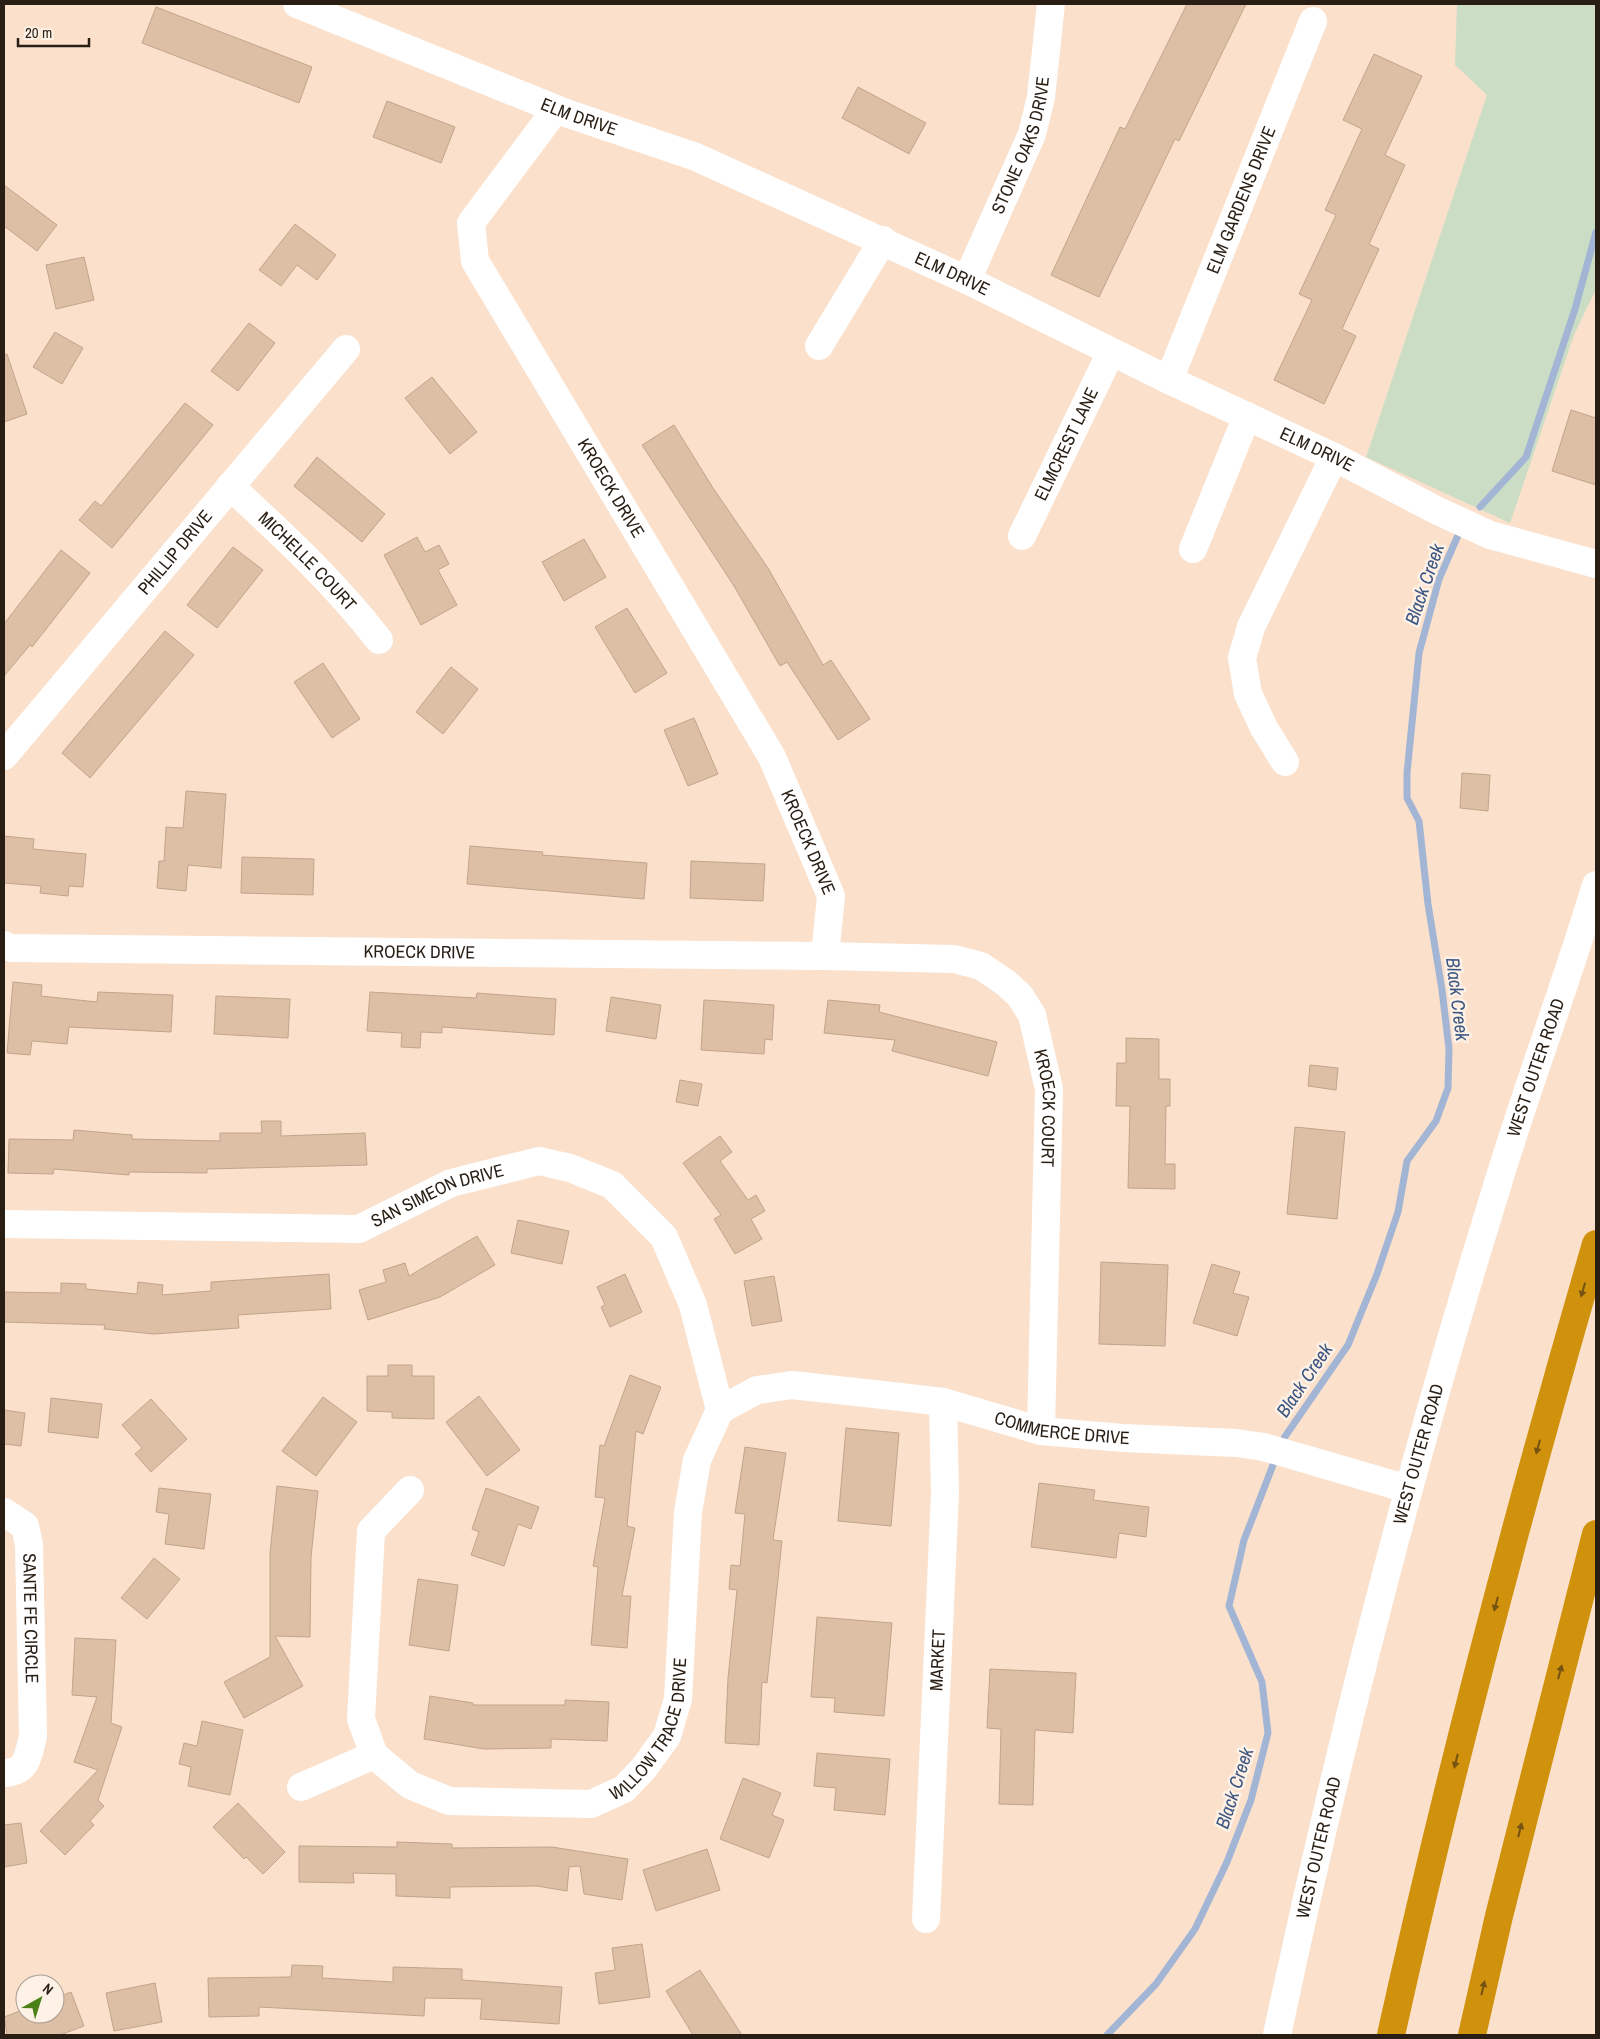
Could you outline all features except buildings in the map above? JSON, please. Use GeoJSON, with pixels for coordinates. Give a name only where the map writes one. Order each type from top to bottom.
{"type":"FeatureCollection","features":[{"type":"Feature","properties":{"kind":"highway"},"geometry":{"type":"LineString","coordinates":[[1391,2035],[1446,1797],[1505,1570],[1596,1244]]}},
{"type":"Feature","properties":{"kind":"highway"},"geometry":{"type":"LineString","coordinates":[[1472,2035],[1515,1850],[1596,1534]]}},
{"type":"Feature","properties":{"kind":"street","name":"ELM DRIVE"},"geometry":{"type":"LineString","coordinates":[[297,4],[556,109],[696,156],[967,280],[1169,380],[1334,457],[1436,510],[1490,535],[1596,564]]}},
{"type":"Feature","properties":{"kind":"street","name":"STONE OAKS DRIVE"},"geometry":{"type":"LineString","coordinates":[[967,280],[1032,134],[1041,98],[1050,4]]}},
{"type":"Feature","properties":{"kind":"street","name":"ELM GARDENS DRIVE"},"geometry":{"type":"LineString","coordinates":[[1169,380],[1313,21]]}},
{"type":"Feature","properties":{"kind":"street","name":"KROECK DRIVE"},"geometry":{"type":"LineString","coordinates":[[4,945],[10,948],[825,956],[831,896],[772,757],[475,261],[471,223],[556,109]]}},
{"type":"Feature","properties":{"kind":"street"},"geometry":{"type":"LineString","coordinates":[[819,346],[883,240]]}},
{"type":"Feature","properties":{"kind":"street","name":"PHILLIP DRIVE"},"geometry":{"type":"LineString","coordinates":[[4,756],[346,349]]}},
{"type":"Feature","properties":{"kind":"street","name":"ELMCREST LANE"},"geometry":{"type":"LineString","coordinates":[[1022,536],[1111,352]]}},
{"type":"Feature","properties":{"kind":"street"},"geometry":{"type":"LineString","coordinates":[[1193,549],[1247,416]]}},
{"type":"Feature","properties":{"kind":"street"},"geometry":{"type":"LineString","coordinates":[[1285,762],[1264,728],[1248,694],[1242,658],[1252,627],[1334,457]]}},
{"type":"Feature","properties":{"kind":"street","name":"MICHELLE COURT"},"geometry":{"type":"LineString","coordinates":[[230,486],[306,556],[356,610],[379,640]]}},
{"type":"Feature","properties":{"kind":"street","name":"WEST OUTER ROAD"},"geometry":{"type":"LineString","coordinates":[[1277,2035],[1315,1856],[1408,1489],[1495,1192],[1596,885]]}},
{"type":"Feature","properties":{"kind":"street","name":"KROECK COURT"},"geometry":{"type":"LineString","coordinates":[[825,956],[954,959],[981,966],[1006,983],[1020,996],[1032,1015],[1050,1089],[1041,1432]]}},
{"type":"Feature","properties":{"kind":"street","name":"SAN SIMEON DRIVE"},"geometry":{"type":"LineString","coordinates":[[4,1224],[359,1228],[451,1183],[539,1161],[570,1168],[612,1185],[664,1237],[693,1305],[720,1410]]}},
{"type":"Feature","properties":{"kind":"street","name":"COMMERCE DRIVE"},"geometry":{"type":"LineString","coordinates":[[720,1410],[757,1390],[792,1385],[943,1402],[1041,1432],[1236,1443],[1264,1447],[1408,1489]]}},
{"type":"Feature","properties":{"kind":"street","name":"MARKET"},"geometry":{"type":"LineString","coordinates":[[926,1919],[945,1493],[943,1402]]}},
{"type":"Feature","properties":{"kind":"street","name":"WILLOW TRACE DRIVE"},"geometry":{"type":"LineString","coordinates":[[374,1755],[410,1785],[449,1802],[591,1804],[624,1789],[644,1768],[667,1736],[678,1699],[688,1512],[697,1460],[720,1410]]}},
{"type":"Feature","properties":{"kind":"street"},"geometry":{"type":"LineString","coordinates":[[301,1787],[374,1755],[361,1718],[371,1531],[410,1490]]}},
{"type":"Feature","properties":{"kind":"street","name":"SANTE FE CIRCLE"},"geometry":{"type":"LineString","coordinates":[[4,1512],[25,1526],[29,1545],[33,1736],[26,1763],[15,1773],[4,1773]]}},
{"type":"Feature","properties":{"kind":"green space"},"geometry":{"type":"Polygon","coordinates":[[[1457,4],[1596,4],[1596,289],[1574,335],[1510,523],[1366,457],[1487,95],[1455,65],[1457,4]]]}},
{"type":"Feature","properties":{"kind":"waterway","name":"Black Creek"},"geometry":{"type":"LineString","coordinates":[[1480,507],[1526,457],[1575,309],[1596,232]]}},
{"type":"Feature","properties":{"kind":"waterway","name":"Black Creek"},"geometry":{"type":"LineString","coordinates":[[1284,1438],[1348,1345],[1377,1274],[1398,1212],[1407,1161],[1436,1121],[1448,1088],[1449,1049],[1442,990],[1428,904],[1419,821],[1407,798],[1407,773],[1419,653],[1439,579],[1459,533]]}},
{"type":"Feature","properties":{"kind":"waterway","name":"Black Creek"},"geometry":{"type":"LineString","coordinates":[[1107,2035],[1156,1984],[1195,1929],[1227,1862],[1251,1800],[1268,1733],[1262,1682],[1229,1606],[1244,1540],[1273,1465]]}}]}
